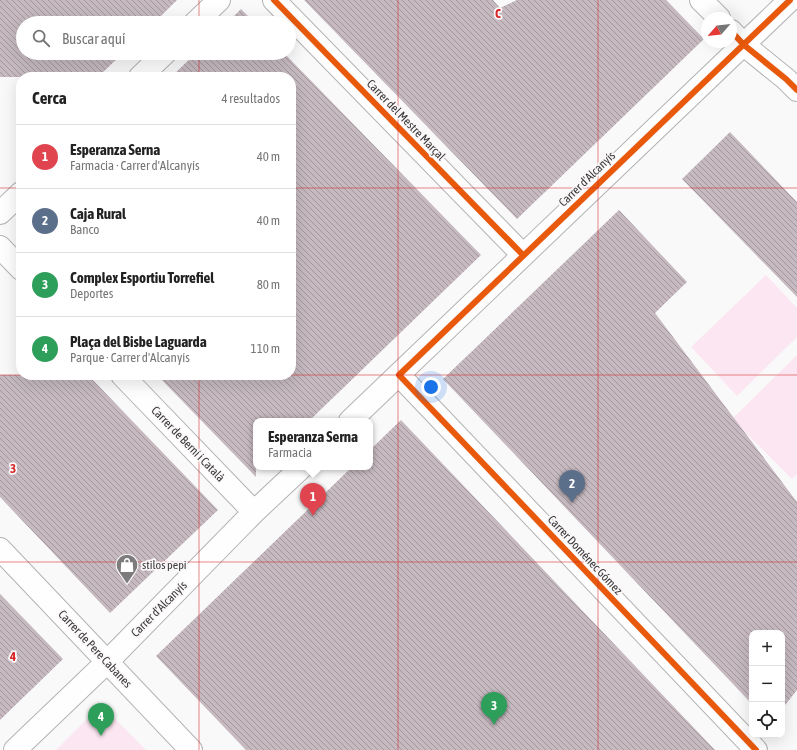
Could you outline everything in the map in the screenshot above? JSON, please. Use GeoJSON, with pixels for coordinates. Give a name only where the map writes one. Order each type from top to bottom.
{"type":"FeatureCollection","features":[{"type":"Feature","properties":{"kind":"street"},"geometry":{"type":"LineString","coordinates":[[202,16],[219,0]]}},
{"type":"Feature","properties":{"kind":"street","name":"Carrer del Mestre Marçal"},"geometry":{"type":"LineString","coordinates":[[274,0],[290,16]]}},
{"type":"Feature","properties":{"kind":"street"},"geometry":{"type":"LineString","coordinates":[[701,0],[712,12]]}},
{"type":"Feature","properties":{"kind":"street","name":"Carrer d'Alcanyís"},"geometry":{"type":"LineString","coordinates":[[353,418],[400,375],[523,255],[738,38],[790,0]]}},
{"type":"Feature","properties":{"kind":"street","name":"Carrer del Mestre Marçal"},"geometry":{"type":"LineString","coordinates":[[296,23],[523,255]]}},
{"type":"Feature","properties":{"kind":"street"},"geometry":{"type":"LineString","coordinates":[[738,38],[797,90]]}},
{"type":"Feature","properties":{"kind":"street"},"geometry":{"type":"LineString","coordinates":[[145,72],[157,60]]}},
{"type":"Feature","properties":{"kind":"street"},"geometry":{"type":"LineString","coordinates":[[0,213],[16,198]]}},
{"type":"Feature","properties":{"kind":"street"},"geometry":{"type":"LineString","coordinates":[[0,247],[16,264]]}},
{"type":"Feature","properties":{"kind":"street","name":"Carrer Doménec Gómez"},"geometry":{"type":"LineString","coordinates":[[400,375],[756,750]]}},
{"type":"Feature","properties":{"kind":"street","name":"Carrer de Berni i Català"},"geometry":{"type":"LineString","coordinates":[[127,380],[254,512]]}},
{"type":"Feature","properties":{"kind":"street","name":"Carrer d'Alcanyís"},"geometry":{"type":"LineString","coordinates":[[15,750],[107,662],[254,512],[299,470]]}},
{"type":"Feature","properties":{"kind":"street","name":"Carrer de Pere Cabanes"},"geometry":{"type":"LineString","coordinates":[[0,549],[191,750]]}},
{"type":"Feature","properties":{"kind":"shaded area"},"geometry":{"type":"Polygon","coordinates":[[[766,275],[797,308],[797,337],[737,396],[691,347],[766,275]]]}},
{"type":"Feature","properties":{"kind":"shaded area"},"geometry":{"type":"Polygon","coordinates":[[[797,355],[797,474],[792,479],[732,419],[797,355]]]}},
{"type":"Feature","properties":{"kind":"shaded area"},"geometry":{"type":"Polygon","coordinates":[[[101,705],[146,750],[56,750],[101,705]]]}},
{"type":"Feature","properties":{"kind":"building"},"geometry":{"type":"Polygon","coordinates":[[[0,0],[177,0],[161,16],[16,16],[16,60],[116,60],[103,72],[16,72],[16,77],[0,77],[0,0]]]}},
{"type":"Feature","properties":{"kind":"building"},"geometry":{"type":"Polygon","coordinates":[[[304,0],[493,0],[500,8],[517,0],[666,0],[701,36],[701,42],[517,219],[304,0]]]}},
{"type":"Feature","properties":{"kind":"building"},"geometry":{"type":"Polygon","coordinates":[[[241,9],[248,16],[234,16],[241,9]]]}},
{"type":"Feature","properties":{"kind":"building"},"geometry":{"type":"Polygon","coordinates":[[[189,60],[291,60],[481,255],[312,418],[253,418],[253,470],[256,470],[256,477],[162,380],[296,380],[296,72],[176,72],[189,60]]]}},
{"type":"Feature","properties":{"kind":"building"},"geometry":{"type":"Polygon","coordinates":[[[730,132],[797,202],[797,297],[682,179],[730,132]]]}},
{"type":"Feature","properties":{"kind":"building"},"geometry":{"type":"Polygon","coordinates":[[[619,210],[687,282],[655,313],[797,502],[797,690],[785,705],[785,630],[749,630],[749,701],[443,379],[619,210]]]}},
{"type":"Feature","properties":{"kind":"building"},"geometry":{"type":"Polygon","coordinates":[[[0,375],[16,375],[16,380],[93,380],[218,510],[110,613],[0,497],[0,375]]]}},
{"type":"Feature","properties":{"kind":"building"},"geometry":{"type":"Polygon","coordinates":[[[401,420],[715,750],[246,750],[156,656],[349,470],[373,470],[373,447],[401,420]]]}},
{"type":"Feature","properties":{"kind":"building"},"geometry":{"type":"Polygon","coordinates":[[[0,594],[63,659],[0,720],[0,594]]]}},
{"type":"Feature","properties":{"kind":"cycle path"},"geometry":{"type":"LineString","coordinates":[[274,0],[290,16]]}},
{"type":"Feature","properties":{"kind":"cycle path"},"geometry":{"type":"LineString","coordinates":[[756,750],[399,375],[790,0]]}},
{"type":"Feature","properties":{"kind":"cycle path"},"geometry":{"type":"LineString","coordinates":[[296,23],[523,255]]}},
{"type":"Feature","properties":{"kind":"cycle path"},"geometry":{"type":"LineString","coordinates":[[737,37],[797,90]]}},
{"type":"Feature","properties":{"kind":"place","name":"Caja Rural"},"geometry":{"type":"Point","coordinates":[572,503]}},
{"type":"Feature","properties":{"kind":"place","name":"Esperanza Serna"},"geometry":{"type":"Point","coordinates":[313,516]}},
{"type":"Feature","properties":{"kind":"place","name":"stilos pepi"},"geometry":{"type":"Point","coordinates":[127,584]}},
{"type":"Feature","properties":{"kind":"place","name":"Complex Esportiu Torrefiel"},"geometry":{"type":"Point","coordinates":[494,725]}},
{"type":"Feature","properties":{"kind":"place","name":"Plaça del Bisbe Laguarda"},"geometry":{"type":"Point","coordinates":[101,736]}}]}
